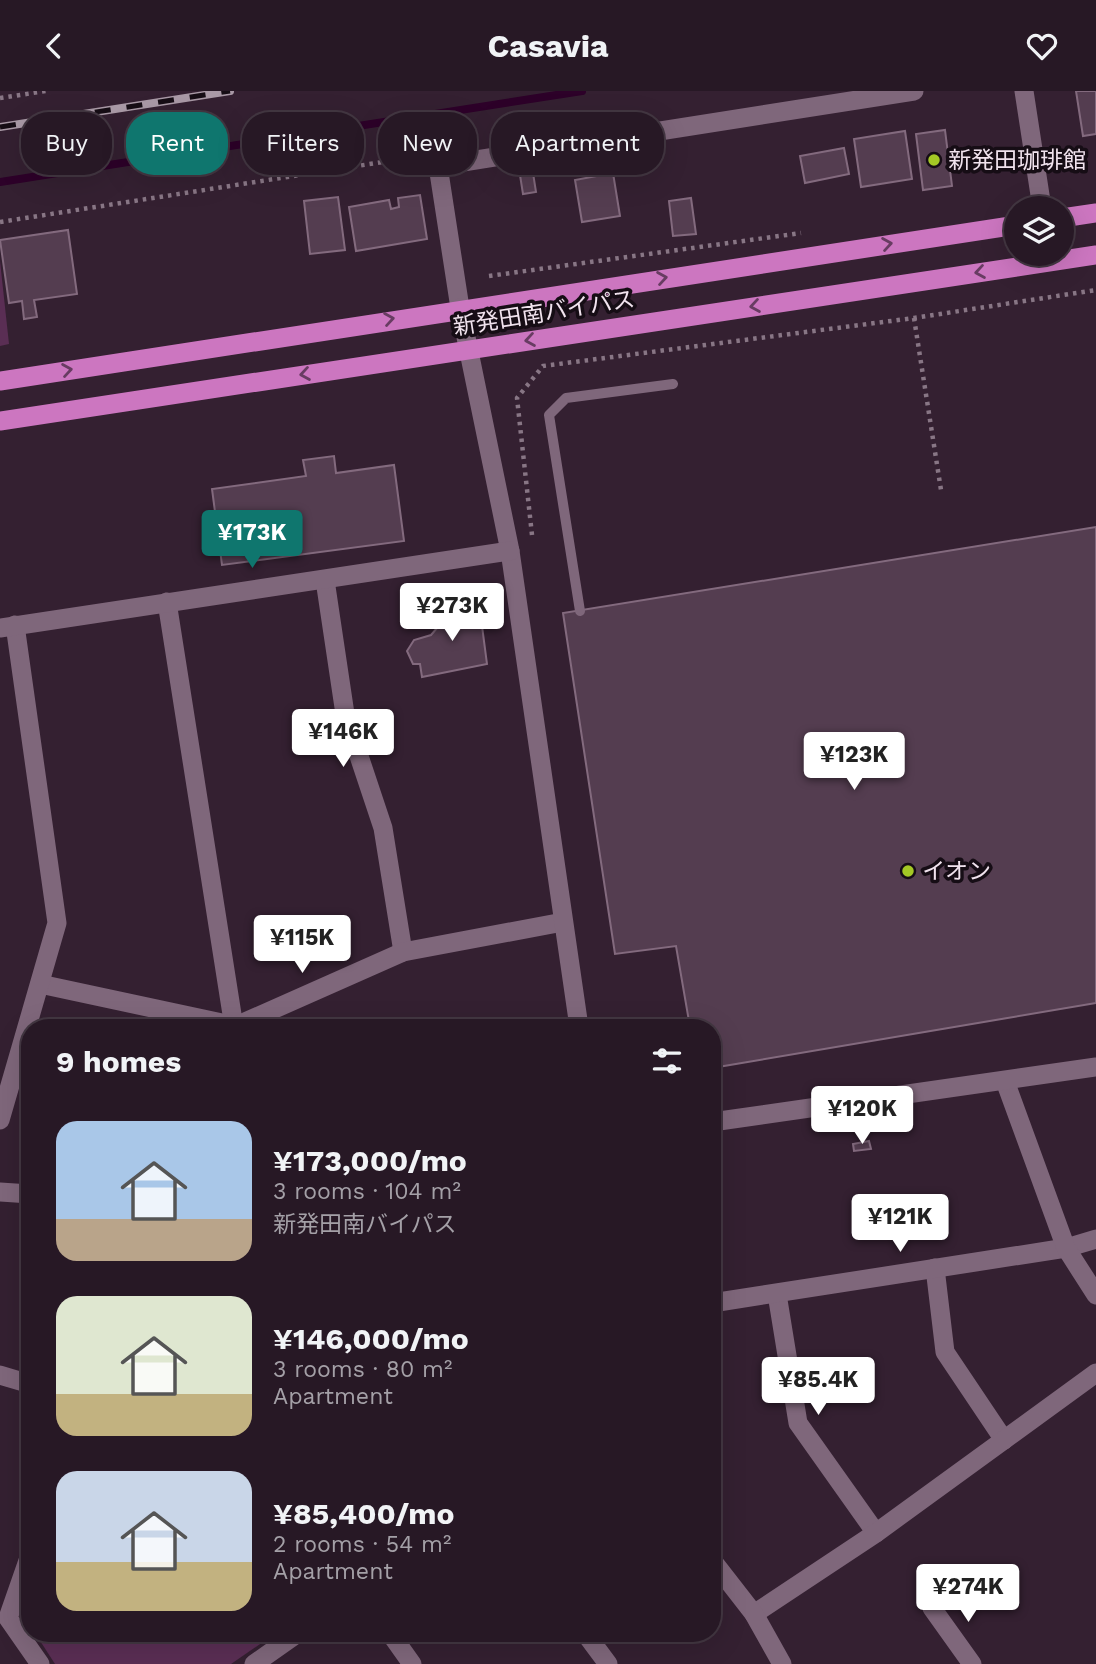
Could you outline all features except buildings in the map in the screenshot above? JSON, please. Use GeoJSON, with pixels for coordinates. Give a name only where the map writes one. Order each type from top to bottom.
{"type":"FeatureCollection","features":[{"type":"Feature","properties":{"kind":"highway"},"geometry":{"type":"LineString","coordinates":[[1074,216],[1096,213]]}},
{"type":"Feature","properties":{"kind":"highway","name":"新発田南バイパス"},"geometry":{"type":"LineString","coordinates":[[0,381],[460,308],[1004,227]]}},
{"type":"Feature","properties":{"kind":"highway","name":"新発田南バイパス"},"geometry":{"type":"LineString","coordinates":[[0,421],[1096,255]]}},
{"type":"Feature","properties":{"kind":"street"},"geometry":{"type":"LineString","coordinates":[[578,1019],[510,551],[467,349],[438,166],[914,91]]}},
{"type":"Feature","properties":{"kind":"street"},"geometry":{"type":"LineString","coordinates":[[1024,91],[1040,196]]}},
{"type":"Feature","properties":{"kind":"street"},"geometry":{"type":"LineString","coordinates":[[30,1019],[57,923],[8,627],[510,551]]}},
{"type":"Feature","properties":{"kind":"street"},"geometry":{"type":"LineString","coordinates":[[325,580],[345,714],[383,828],[403,952]]}},
{"type":"Feature","properties":{"kind":"street"},"geometry":{"type":"LineString","coordinates":[[167,603],[233,1019]]}},
{"type":"Feature","properties":{"kind":"street"},"geometry":{"type":"LineString","coordinates":[[250,1019],[403,952],[563,922]]}},
{"type":"Feature","properties":{"kind":"street"},"geometry":{"type":"LineString","coordinates":[[40,984],[202,1019]]}},
{"type":"Feature","properties":{"kind":"street"},"geometry":{"type":"LineString","coordinates":[[0,1120],[21,1049]]}},
{"type":"Feature","properties":{"kind":"street"},"geometry":{"type":"LineString","coordinates":[[721,1121],[1096,1067]]}},
{"type":"Feature","properties":{"kind":"street"},"geometry":{"type":"LineString","coordinates":[[1005,1081],[1066,1248],[1096,1295]]}},
{"type":"Feature","properties":{"kind":"street"},"geometry":{"type":"LineString","coordinates":[[0,1192],[21,1193]]}},
{"type":"Feature","properties":{"kind":"street"},"geometry":{"type":"LineString","coordinates":[[721,1302],[1066,1248],[1096,1239]]}},
{"type":"Feature","properties":{"kind":"street"},"geometry":{"type":"LineString","coordinates":[[934,1268],[945,1352],[1004,1440]]}},
{"type":"Feature","properties":{"kind":"street"},"geometry":{"type":"LineString","coordinates":[[777,1294],[798,1423],[876,1533]]}},
{"type":"Feature","properties":{"kind":"street"},"geometry":{"type":"LineString","coordinates":[[754,1614],[876,1533],[1096,1373]]}},
{"type":"Feature","properties":{"kind":"street"},"geometry":{"type":"LineString","coordinates":[[0,1375],[21,1381]]}},
{"type":"Feature","properties":{"kind":"street"},"geometry":{"type":"LineString","coordinates":[[721,1572],[754,1614],[782,1664]]}},
{"type":"Feature","properties":{"kind":"street"},"geometry":{"type":"LineString","coordinates":[[21,1581],[8,1618],[21,1637]]}},
{"type":"Feature","properties":{"kind":"street"},"geometry":{"type":"LineString","coordinates":[[932,1608],[972,1664]]}},
{"type":"Feature","properties":{"kind":"street"},"geometry":{"type":"LineString","coordinates":[[25,1642],[40,1664]]}},
{"type":"Feature","properties":{"kind":"street"},"geometry":{"type":"LineString","coordinates":[[254,1664],[285,1642]]}},
{"type":"Feature","properties":{"kind":"street"},"geometry":{"type":"LineString","coordinates":[[396,1642],[412,1664]]}},
{"type":"Feature","properties":{"kind":"street"},"geometry":{"type":"LineString","coordinates":[[591,1642],[607,1664]]}},
{"type":"Feature","properties":{"kind":"lane"},"geometry":{"type":"LineString","coordinates":[[580,611],[549,415],[566,398],[673,384]]}},
{"type":"Feature","properties":{"kind":"path"},"geometry":{"type":"LineString","coordinates":[[0,98],[46,91]]}},
{"type":"Feature","properties":{"kind":"path"},"geometry":{"type":"LineString","coordinates":[[489,276],[806,232]]}},
{"type":"Feature","properties":{"kind":"path"},"geometry":{"type":"LineString","coordinates":[[534,549],[517,398],[543,366],[914,318],[1096,290]]}},
{"type":"Feature","properties":{"kind":"path"},"geometry":{"type":"LineString","coordinates":[[914,318],[941,491]]}},
{"type":"Feature","properties":{"kind":"shaded area"},"geometry":{"type":"Polygon","coordinates":[[[0,261],[9,344],[0,346],[0,261]]]}},
{"type":"Feature","properties":{"kind":"shaded area"},"geometry":{"type":"Polygon","coordinates":[[[41,1642],[263,1642],[231,1664],[55,1664],[41,1642]]]}},
{"type":"Feature","properties":{"kind":"waterway"},"geometry":{"type":"LineString","coordinates":[[0,182],[582,91]]}},
{"type":"Feature","properties":{"kind":"railway"},"geometry":{"type":"LineString","coordinates":[[0,127],[230,91]]}},
{"type":"Feature","properties":{"kind":"place","name":"新発田珈琲館"},"geometry":{"type":"Point","coordinates":[934,160]}},
{"type":"Feature","properties":{"kind":"place","name":"イオン"},"geometry":{"type":"Point","coordinates":[908,871]}}]}
